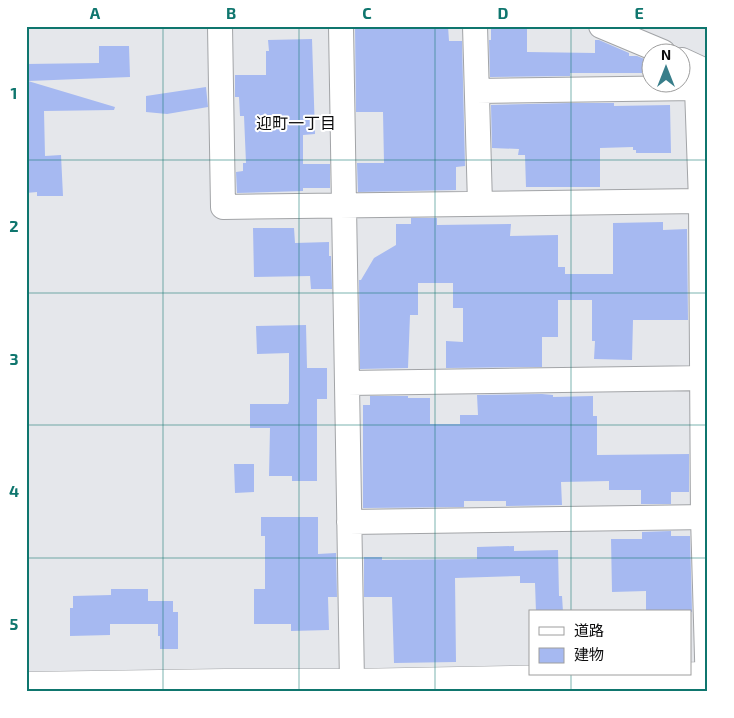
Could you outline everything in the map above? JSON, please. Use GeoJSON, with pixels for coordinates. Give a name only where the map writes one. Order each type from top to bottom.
{"type":"FeatureCollection","features":[{"type":"Feature","properties":{"kind":"street"},"geometry":{"type":"LineString","coordinates":[[220,26],[222,207],[701,201]]}},
{"type":"Feature","properties":{"kind":"street"},"geometry":{"type":"LineString","coordinates":[[341,26],[352,683]]}},
{"type":"Feature","properties":{"kind":"street"},"geometry":{"type":"LineString","coordinates":[[475,26],[480,204]]}},
{"type":"Feature","properties":{"kind":"street"},"geometry":{"type":"LineString","coordinates":[[602,26],[642,43]]}},
{"type":"Feature","properties":{"kind":"street"},"geometry":{"type":"LineString","coordinates":[[477,91],[697,72],[701,201],[705,238],[705,517],[708,692]]}},
{"type":"Feature","properties":{"kind":"street"},"geometry":{"type":"LineString","coordinates":[[347,383],[705,378]]}},
{"type":"Feature","properties":{"kind":"street"},"geometry":{"type":"LineString","coordinates":[[349,522],[705,517]]}},
{"type":"Feature","properties":{"kind":"street"},"geometry":{"type":"LineString","coordinates":[[26,686],[225,687],[708,676]]}},
{"type":"Feature","properties":{"kind":"building"},"geometry":{"type":"Polygon","coordinates":[[[355,26],[448,26],[449,41],[462,41],[465,166],[456,167],[456,190],[358,192],[357,163],[384,163],[383,112],[356,112],[355,26]]]}},
{"type":"Feature","properties":{"kind":"building"},"geometry":{"type":"Polygon","coordinates":[[[491,26],[527,26],[527,52],[595,53],[595,40],[599,40],[629,53],[629,56],[642,58],[642,73],[570,73],[570,76],[490,77],[489,40],[491,40],[491,26]]]}},
{"type":"Feature","properties":{"kind":"building"},"geometry":{"type":"Polygon","coordinates":[[[312,39],[315,134],[303,135],[303,164],[330,164],[330,188],[303,188],[303,191],[237,193],[236,172],[243,171],[243,163],[246,163],[244,116],[240,116],[239,97],[235,97],[235,75],[266,75],[266,51],[269,51],[268,40],[312,39]]]}},
{"type":"Feature","properties":{"kind":"building"},"geometry":{"type":"Polygon","coordinates":[[[99,46],[129,46],[130,77],[28,81],[115,107],[114,110],[44,111],[45,156],[61,155],[63,196],[37,196],[37,192],[26,193],[26,64],[99,63],[99,46]]]}},
{"type":"Feature","properties":{"kind":"building"},"geometry":{"type":"Polygon","coordinates":[[[206,87],[208,107],[167,114],[146,112],[146,96],[206,87]]]}},
{"type":"Feature","properties":{"kind":"building"},"geometry":{"type":"Polygon","coordinates":[[[614,103],[614,106],[670,105],[671,153],[636,153],[633,147],[600,148],[600,187],[526,187],[525,155],[518,155],[519,149],[492,148],[491,105],[614,103]]]}},
{"type":"Feature","properties":{"kind":"building"},"geometry":{"type":"Polygon","coordinates":[[[411,218],[437,218],[437,225],[511,224],[510,236],[558,235],[558,267],[565,267],[565,274],[613,274],[613,223],[663,222],[663,230],[687,229],[688,320],[633,320],[632,360],[594,359],[595,341],[592,341],[592,300],[558,300],[558,337],[542,337],[542,367],[446,368],[446,341],[463,342],[463,308],[453,308],[453,283],[418,283],[418,315],[410,315],[408,368],[360,369],[359,280],[361,280],[374,258],[396,245],[396,224],[411,224],[411,218]]]}},
{"type":"Feature","properties":{"kind":"building"},"geometry":{"type":"Polygon","coordinates":[[[253,228],[294,228],[295,243],[329,242],[332,289],[311,289],[310,276],[254,277],[253,228]]]}},
{"type":"Feature","properties":{"kind":"building"},"geometry":{"type":"Polygon","coordinates":[[[306,325],[307,368],[327,368],[327,399],[317,399],[317,481],[292,481],[292,476],[269,476],[270,428],[250,428],[250,404],[288,404],[289,401],[289,353],[257,354],[256,326],[306,325]]]}},
{"type":"Feature","properties":{"kind":"building"},"geometry":{"type":"Polygon","coordinates":[[[477,395],[553,395],[553,397],[593,396],[593,416],[597,416],[597,455],[689,454],[689,492],[671,492],[671,504],[641,504],[641,490],[609,490],[609,481],[561,482],[562,505],[506,506],[506,501],[464,501],[464,507],[363,508],[363,405],[370,405],[370,396],[430,398],[430,424],[460,424],[460,415],[478,415],[477,395]]]}},
{"type":"Feature","properties":{"kind":"building"},"geometry":{"type":"Polygon","coordinates":[[[234,464],[254,464],[254,492],[235,493],[234,464]]]}},
{"type":"Feature","properties":{"kind":"building"},"geometry":{"type":"Polygon","coordinates":[[[261,517],[318,517],[318,554],[336,553],[337,597],[328,597],[329,630],[291,631],[291,624],[254,624],[254,589],[265,589],[265,536],[261,536],[261,517]]]}},
{"type":"Feature","properties":{"kind":"building"},"geometry":{"type":"Polygon","coordinates":[[[671,531],[671,536],[690,536],[692,610],[646,610],[646,591],[612,592],[611,539],[642,539],[642,532],[671,531]]]}},
{"type":"Feature","properties":{"kind":"building"},"geometry":{"type":"Polygon","coordinates":[[[514,546],[514,551],[558,550],[559,596],[562,596],[563,610],[536,610],[535,583],[520,583],[520,576],[455,578],[456,662],[394,663],[392,597],[364,597],[364,557],[382,557],[382,560],[477,559],[477,547],[514,546]]]}},
{"type":"Feature","properties":{"kind":"building"},"geometry":{"type":"Polygon","coordinates":[[[111,589],[148,589],[148,601],[173,601],[173,612],[178,612],[178,649],[160,649],[158,624],[110,624],[110,635],[70,636],[70,608],[73,608],[73,596],[111,595],[111,589]]]}},
{"type":"Feature","properties":{"kind":"district","name":"迎町一丁目"},"geometry":{"type":"Point","coordinates":[296,123]}}]}
